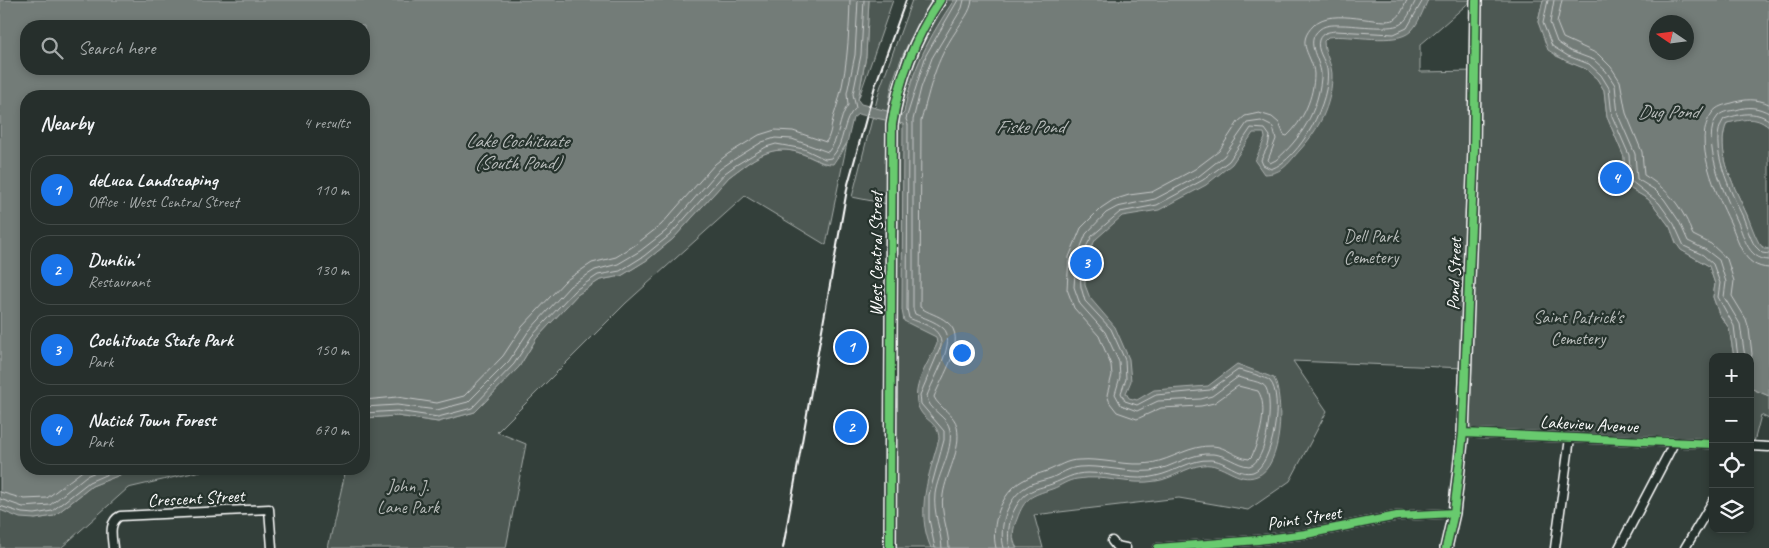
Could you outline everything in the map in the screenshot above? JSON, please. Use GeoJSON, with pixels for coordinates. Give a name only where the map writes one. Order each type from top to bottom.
{"type":"FeatureCollection","features":[{"type":"Feature","properties":{"kind":"main road","name":"West Central Street"},"geometry":{"type":"LineString","coordinates":[[890,548],[892,125],[900,83],[910,54],[940,0]]}},
{"type":"Feature","properties":{"kind":"main road","name":"Pond Street"},"geometry":{"type":"LineString","coordinates":[[1446,548],[1454,513],[1463,433],[1474,150],[1476,0]]}},
{"type":"Feature","properties":{"kind":"street","name":"Lakeview Avenue"},"geometry":{"type":"LineString","coordinates":[[1463,433],[1709,444]]}},
{"type":"Feature","properties":{"kind":"street"},"geometry":{"type":"LineString","coordinates":[[1555,548],[1570,438]]}},
{"type":"Feature","properties":{"kind":"street"},"geometry":{"type":"LineString","coordinates":[[1619,548],[1674,443]]}},
{"type":"Feature","properties":{"kind":"street"},"geometry":{"type":"LineString","coordinates":[[1754,446],[1769,447]]}},
{"type":"Feature","properties":{"kind":"street"},"geometry":{"type":"LineString","coordinates":[[1685,548],[1709,508]]}},
{"type":"Feature","properties":{"kind":"street","name":"Crescent Street"},"geometry":{"type":"LineString","coordinates":[[113,548],[112,526],[114,520],[120,516],[270,509],[272,548]]}},
{"type":"Feature","properties":{"kind":"street","name":"Point Street"},"geometry":{"type":"LineString","coordinates":[[1158,548],[1258,540],[1306,534],[1397,516],[1454,513]]}},
{"type":"Feature","properties":{"kind":"street"},"geometry":{"type":"LineString","coordinates":[[1112,541],[1116,546],[1126,548]]}},
{"type":"Feature","properties":{"kind":"green space"},"geometry":{"type":"Polygon","coordinates":[[[869,0],[893,0],[858,100],[866,56],[869,0]]]}},
{"type":"Feature","properties":{"kind":"green space"},"geometry":{"type":"Polygon","coordinates":[[[912,0],[934,0],[906,47],[890,93],[886,140],[887,204],[852,197],[880,88],[912,0]]]}},
{"type":"Feature","properties":{"kind":"green space"},"geometry":{"type":"Polygon","coordinates":[[[940,0],[1472,0],[1420,45],[1420,72],[1476,71],[1476,0],[1543,0],[1538,22],[1556,56],[1586,69],[1597,79],[1604,90],[1607,117],[1624,157],[1624,173],[1631,189],[1648,199],[1655,207],[1670,227],[1681,250],[1709,266],[1715,284],[1713,297],[1719,314],[1729,328],[1733,353],[1709,353],[1709,444],[1463,433],[1465,368],[1293,361],[1327,411],[1290,481],[1248,510],[1179,498],[1034,515],[1043,548],[896,548],[897,167],[894,116],[900,90],[940,0]]]}},
{"type":"Feature","properties":{"kind":"green space"},"geometry":{"type":"Polygon","coordinates":[[[1747,118],[1759,120],[1769,127],[1769,249],[1760,245],[1754,236],[1747,215],[1732,183],[1725,158],[1723,146],[1727,123],[1747,118]]]}},
{"type":"Feature","properties":{"kind":"green space","name":"John J. Lane Park"},"geometry":{"type":"Polygon","coordinates":[[[847,143],[826,245],[745,196],[626,303],[497,432],[526,444],[506,548],[328,548],[345,475],[370,475],[370,418],[397,416],[438,422],[475,412],[519,367],[536,339],[577,295],[600,280],[621,276],[647,260],[673,239],[729,177],[742,167],[764,154],[774,151],[796,152],[824,164],[840,156],[847,143]]]}},
{"type":"Feature","properties":{"kind":"green space"},"geometry":{"type":"Polygon","coordinates":[[[1754,390],[1769,396],[1769,419],[1761,415],[1754,442],[1754,390]]]}},
{"type":"Feature","properties":{"kind":"green space"},"geometry":{"type":"Polygon","coordinates":[[[120,475],[184,475],[128,488],[61,548],[0,548],[0,510],[35,519],[54,516],[92,486],[120,475]]]}},
{"type":"Feature","properties":{"kind":"water"},"geometry":{"type":"Polygon","coordinates":[[[0,0],[869,0],[866,56],[858,100],[861,104],[902,115],[911,82],[923,54],[954,0],[1428,0],[1416,24],[1411,31],[1404,35],[1384,39],[1338,36],[1328,37],[1324,41],[1332,73],[1329,98],[1323,117],[1307,142],[1281,170],[1264,174],[1255,161],[1265,138],[1264,133],[1253,133],[1232,164],[1206,185],[1159,210],[1122,216],[1096,239],[1090,249],[1085,273],[1085,285],[1090,298],[1115,327],[1129,359],[1131,381],[1126,393],[1129,398],[1137,400],[1154,390],[1208,386],[1237,364],[1274,378],[1279,400],[1279,431],[1272,460],[1266,470],[1250,478],[1210,465],[1203,465],[1162,480],[1146,482],[1097,478],[1073,480],[1034,496],[1026,502],[1020,512],[1014,530],[1013,537],[1017,548],[931,548],[926,534],[924,520],[925,493],[939,435],[935,426],[919,409],[917,390],[923,371],[937,344],[936,337],[904,321],[902,310],[903,124],[858,114],[853,118],[847,143],[833,164],[821,162],[803,154],[782,150],[763,154],[746,164],[729,177],[673,239],[647,260],[621,276],[600,280],[577,295],[536,339],[519,367],[475,412],[438,422],[397,416],[370,418],[370,90],[20,90],[20,475],[120,475],[92,486],[54,516],[35,519],[20,518],[0,510],[0,0]]]}},
{"type":"Feature","properties":{"kind":"water","name":"Dug Pond"},"geometry":{"type":"Polygon","coordinates":[[[1543,0],[1769,0],[1769,127],[1764,123],[1754,120],[1727,123],[1723,146],[1732,182],[1759,243],[1764,249],[1769,249],[1769,396],[1754,390],[1754,353],[1733,353],[1729,328],[1719,314],[1713,297],[1715,284],[1709,266],[1681,250],[1670,227],[1655,207],[1648,199],[1631,189],[1626,183],[1624,157],[1607,117],[1604,90],[1597,79],[1586,69],[1566,61],[1548,50],[1538,22],[1543,0]]]}},
{"type":"Feature","properties":{"kind":"railway"},"geometry":{"type":"LineString","coordinates":[[783,548],[848,184],[875,86],[906,0]]}},
{"type":"Feature","properties":{"kind":"cycle path"},"geometry":{"type":"LineString","coordinates":[[890,548],[892,125],[903,75],[909,59],[915,44],[940,0]]}},
{"type":"Feature","properties":{"kind":"cycle path"},"geometry":{"type":"LineString","coordinates":[[1446,548],[1454,513],[1463,433],[1474,150],[1476,0]]}},
{"type":"Feature","properties":{"kind":"cycle path"},"geometry":{"type":"LineString","coordinates":[[1463,433],[1709,444]]}},
{"type":"Feature","properties":{"kind":"cycle path"},"geometry":{"type":"LineString","coordinates":[[1158,548],[1258,540],[1306,534],[1397,516],[1454,513]]}},
{"type":"Feature","properties":{"kind":"place","name":"Natick Town Forest"},"geometry":{"type":"Point","coordinates":[1616,178]}},
{"type":"Feature","properties":{"kind":"place","name":"Cochituate State Park"},"geometry":{"type":"Point","coordinates":[1086,263]}},
{"type":"Feature","properties":{"kind":"place","name":"deLuca Landscaping"},"geometry":{"type":"Point","coordinates":[851,347]}},
{"type":"Feature","properties":{"kind":"place","name":"Dunkin'"},"geometry":{"type":"Point","coordinates":[851,427]}},
{"type":"Feature","properties":{"kind":"water label","name":"Fiske Pond"},"geometry":{"type":"Point","coordinates":[1030,127]}},
{"type":"Feature","properties":{"kind":"water label","name":"Lake Cochituate (South Pond)"},"geometry":{"type":"Point","coordinates":[517,152]}},
{"type":"Feature","properties":{"kind":"park label","name":"Dell Park Cemetery"},"geometry":{"type":"Point","coordinates":[1371,246]}},
{"type":"Feature","properties":{"kind":"park label","name":"Saint Patrick's Cemetery"},"geometry":{"type":"Point","coordinates":[1578,327]}}]}
